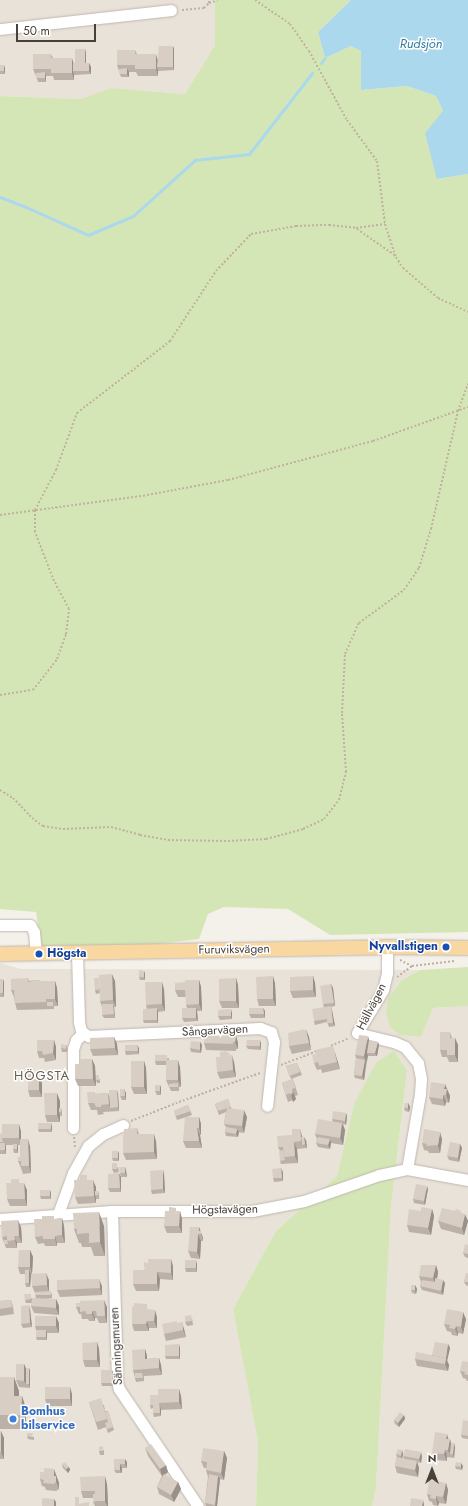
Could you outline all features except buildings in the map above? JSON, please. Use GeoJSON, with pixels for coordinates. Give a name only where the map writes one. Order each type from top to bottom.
{"type":"FeatureCollection","features":[{"type":"Feature","properties":{"kind":"main road","name":"Furuviksvägen"},"geometry":{"type":"LineString","coordinates":[[0,954],[465,954]]}},
{"type":"Feature","properties":{"kind":"street"},"geometry":{"type":"LineString","coordinates":[[0,29],[172,10]]}},
{"type":"Feature","properties":{"kind":"street"},"geometry":{"type":"LineString","coordinates":[[0,925],[30,925],[34,932],[36,954]]}},
{"type":"Feature","properties":{"kind":"street"},"geometry":{"type":"LineString","coordinates":[[73,1128],[73,1049],[76,1040],[83,1033],[79,1022],[77,953]]}},
{"type":"Feature","properties":{"kind":"street","name":"Hällvägen"},"geometry":{"type":"LineString","coordinates":[[387,953],[387,972],[383,990],[357,1033],[394,1042],[405,1047],[418,1063],[421,1079],[420,1094],[407,1169]]}},
{"type":"Feature","properties":{"kind":"street","name":"Sångarvägen"},"geometry":{"type":"LineString","coordinates":[[83,1033],[88,1036],[97,1037],[263,1029],[271,1032],[274,1038],[267,1106]]}},
{"type":"Feature","properties":{"kind":"street"},"geometry":{"type":"LineString","coordinates":[[58,1214],[73,1173],[88,1146],[103,1134],[123,1125]]}},
{"type":"Feature","properties":{"kind":"street","name":"Högstavägen"},"geometry":{"type":"LineString","coordinates":[[0,1219],[112,1211],[258,1211],[304,1201],[379,1175],[407,1169],[468,1180]]}},
{"type":"Feature","properties":{"kind":"street","name":"Sänningsmuren"},"geometry":{"type":"LineString","coordinates":[[112,1211],[117,1382],[119,1389],[198,1506]]}},
{"type":"Feature","properties":{"kind":"path"},"geometry":{"type":"LineString","coordinates":[[172,10],[178,11],[204,8],[209,3],[218,0]]}},
{"type":"Feature","properties":{"kind":"path"},"geometry":{"type":"LineString","coordinates":[[255,0],[290,24],[309,51],[347,120],[377,161],[385,224],[396,257],[403,268],[438,298],[468,312]]}},
{"type":"Feature","properties":{"kind":"path"},"geometry":{"type":"LineString","coordinates":[[0,695],[33,690],[57,659],[66,634],[69,609],[54,581],[35,532],[35,510],[56,470],[77,413],[170,341],[216,271],[251,234],[296,226],[329,225],[356,228],[385,224]]}},
{"type":"Feature","properties":{"kind":"path"},"geometry":{"type":"LineString","coordinates":[[356,228],[396,257]]}},
{"type":"Feature","properties":{"kind":"path"},"geometry":{"type":"LineString","coordinates":[[0,790],[13,798],[32,818],[43,826],[63,828],[111,827],[140,835],[168,840],[228,841],[266,839],[303,829],[324,819],[339,800],[346,772],[342,713],[346,654],[359,622],[404,590],[419,568],[431,529],[458,411],[468,384]]}},
{"type":"Feature","properties":{"kind":"path"},"geometry":{"type":"LineString","coordinates":[[0,515],[147,495],[228,480],[373,441],[468,407]]}},
{"type":"Feature","properties":{"kind":"path"},"geometry":{"type":"LineString","coordinates":[[387,953],[412,966]]}},
{"type":"Feature","properties":{"kind":"path"},"geometry":{"type":"LineString","coordinates":[[383,990],[412,966],[465,954]]}},
{"type":"Feature","properties":{"kind":"path"},"geometry":{"type":"LineString","coordinates":[[327,1048],[357,1033]]}},
{"type":"Feature","properties":{"kind":"path"},"geometry":{"type":"LineString","coordinates":[[123,1125],[179,1102],[320,1050]]}},
{"type":"Feature","properties":{"kind":"shaded area"},"geometry":{"type":"Polygon","coordinates":[[[0,0],[215,0],[215,45],[185,94],[111,88],[82,99],[0,96],[0,0]]]}},
{"type":"Feature","properties":{"kind":"shaded area"},"geometry":{"type":"Polygon","coordinates":[[[0,963],[21,969],[420,970],[402,980],[400,1035],[421,1037],[433,1008],[468,1006],[468,1506],[372,1506],[376,1488],[391,1207],[407,1071],[354,1104],[337,1176],[276,1231],[233,1309],[258,1442],[256,1506],[0,1506],[0,963]]]}},
{"type":"Feature","properties":{"kind":"green space"},"geometry":{"type":"Polygon","coordinates":[[[215,0],[351,0],[318,32],[325,58],[351,46],[361,51],[361,90],[407,86],[436,96],[443,111],[438,179],[468,174],[468,932],[330,935],[288,909],[224,907],[208,914],[199,939],[150,945],[41,946],[36,912],[0,909],[0,96],[81,99],[111,88],[185,94],[215,45],[215,0]]]}},
{"type":"Feature","properties":{"kind":"green space"},"geometry":{"type":"Polygon","coordinates":[[[468,967],[468,1006],[433,1008],[421,1037],[400,1035],[390,1027],[386,1011],[388,998],[402,980],[420,970],[468,967]]]}},
{"type":"Feature","properties":{"kind":"green space"},"geometry":{"type":"Polygon","coordinates":[[[394,1051],[407,1071],[391,1207],[376,1488],[372,1506],[256,1506],[258,1442],[233,1309],[276,1231],[337,1176],[354,1104],[376,1063],[394,1051]]]}},
{"type":"Feature","properties":{"kind":"water","name":"Rudsjön"},"geometry":{"type":"Polygon","coordinates":[[[351,0],[468,0],[468,174],[437,179],[425,133],[443,111],[436,96],[407,86],[361,90],[361,51],[351,46],[325,58],[318,32],[351,0]]]}},
{"type":"Feature","properties":{"kind":"waterway"},"geometry":{"type":"LineString","coordinates":[[321,63],[325,58]]}},
{"type":"Feature","properties":{"kind":"waterway"},"geometry":{"type":"LineString","coordinates":[[0,197],[88,235],[133,216],[195,160],[249,154],[312,73]]}},
{"type":"Feature","properties":{"kind":"place","name":"Nyvallstigen"},"geometry":{"type":"Point","coordinates":[446,947]}},
{"type":"Feature","properties":{"kind":"place","name":"Högsta"},"geometry":{"type":"Point","coordinates":[39,954]}},
{"type":"Feature","properties":{"kind":"place","name":"Bomhus bilservice"},"geometry":{"type":"Point","coordinates":[13,1419]}},
{"type":"Feature","properties":{"kind":"district","name":"HÖGSTA"},"geometry":{"type":"Point","coordinates":[42,1076]}}]}
